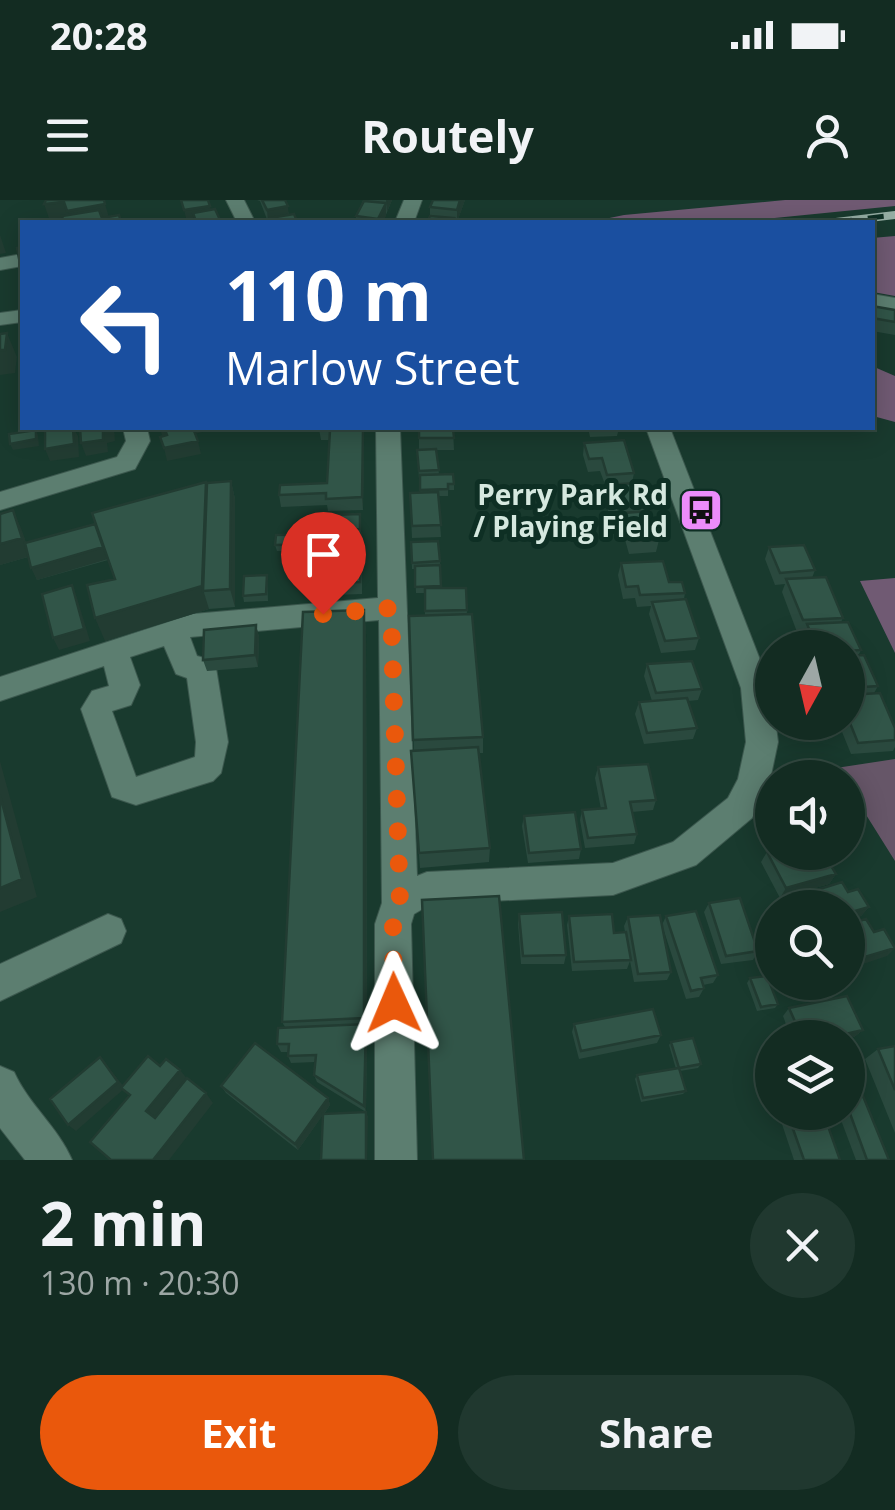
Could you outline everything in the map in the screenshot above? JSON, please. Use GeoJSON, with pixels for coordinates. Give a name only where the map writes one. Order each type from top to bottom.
{"type":"FeatureCollection","features":[{"type":"Feature","properties":{"kind":"street"},"geometry":{"type":"LineString","coordinates":[[0,501],[126,463],[138,442],[135,430]]}},
{"type":"Feature","properties":{"kind":"street"},"geometry":{"type":"LineString","coordinates":[[388,430],[400,904],[393,924],[396,1160]]}},
{"type":"Feature","properties":{"kind":"street"},"geometry":{"type":"LineString","coordinates":[[400,904],[427,888],[614,879],[684,854],[740,808],[754,780],[762,742],[756,688],[659,430]]}},
{"type":"Feature","properties":{"kind":"street"},"geometry":{"type":"LineString","coordinates":[[0,689],[193,625],[391,608]]}},
{"type":"Feature","properties":{"kind":"street"},"geometry":{"type":"LineString","coordinates":[[113,652],[125,685],[120,696],[103,700],[96,708],[123,787],[136,791],[202,771],[210,763],[212,742],[201,668],[186,666],[173,632]]}},
{"type":"Feature","properties":{"kind":"street"},"geometry":{"type":"LineString","coordinates":[[0,983],[108,932]]}},
{"type":"Feature","properties":{"kind":"street"},"geometry":{"type":"LineString","coordinates":[[0,1086],[10,1109],[51,1160]]}},
{"type":"Feature","properties":{"kind":"shaded area"},"geometry":{"type":"Polygon","coordinates":[[[785,200],[895,200],[895,206],[753,220],[600,220],[785,200]]]}},
{"type":"Feature","properties":{"kind":"shaded area"},"geometry":{"type":"Polygon","coordinates":[[[895,236],[895,296],[875,292],[875,238],[895,236]]]}},
{"type":"Feature","properties":{"kind":"shaded area"},"geometry":{"type":"Polygon","coordinates":[[[875,367],[895,376],[895,422],[875,417],[875,367]]]}},
{"type":"Feature","properties":{"kind":"shaded area"},"geometry":{"type":"Polygon","coordinates":[[[895,578],[895,653],[860,581],[895,578]]]}},
{"type":"Feature","properties":{"kind":"shaded area"},"geometry":{"type":"Polygon","coordinates":[[[895,759],[895,861],[865,813],[865,764],[895,759]]]}},
{"type":"Feature","properties":{"kind":"building"},"geometry":{"type":"Polygon","coordinates":[[[46,200],[104,200],[105,204],[67,211],[64,202],[44,204],[46,200]]]}},
{"type":"Feature","properties":{"kind":"building"},"geometry":{"type":"Polygon","coordinates":[[[181,200],[208,200],[210,206],[184,210],[181,200]]]}},
{"type":"Feature","properties":{"kind":"building"},"geometry":{"type":"Polygon","coordinates":[[[262,200],[285,200],[288,206],[267,210],[262,200]]]}},
{"type":"Feature","properties":{"kind":"building"},"geometry":{"type":"Polygon","coordinates":[[[433,200],[460,200],[457,210],[430,207],[433,200]]]}},
{"type":"Feature","properties":{"kind":"building"},"geometry":{"type":"Polygon","coordinates":[[[364,201],[386,203],[378,219],[356,216],[364,201]]]}},
{"type":"Feature","properties":{"kind":"building"},"geometry":{"type":"Polygon","coordinates":[[[215,209],[220,220],[195,220],[193,213],[215,209]]]}},
{"type":"Feature","properties":{"kind":"building"},"geometry":{"type":"Polygon","coordinates":[[[99,210],[102,218],[119,215],[120,220],[63,220],[62,216],[99,210]]]}},
{"type":"Feature","properties":{"kind":"building"},"geometry":{"type":"Polygon","coordinates":[[[294,214],[297,220],[270,220],[294,214]]]}},
{"type":"Feature","properties":{"kind":"building"},"geometry":{"type":"Polygon","coordinates":[[[430,216],[454,218],[453,220],[428,220],[430,216]]]}},
{"type":"Feature","properties":{"kind":"building"},"geometry":{"type":"Polygon","coordinates":[[[875,307],[895,310],[895,322],[875,319],[875,307]]]}},
{"type":"Feature","properties":{"kind":"building"},"geometry":{"type":"Polygon","coordinates":[[[7,333],[5,350],[0,350],[0,334],[7,333]]]}},
{"type":"Feature","properties":{"kind":"building"},"geometry":{"type":"Polygon","coordinates":[[[36,430],[36,439],[10,444],[9,434],[36,430]]]}},
{"type":"Feature","properties":{"kind":"building"},"geometry":{"type":"Polygon","coordinates":[[[45,430],[73,430],[74,444],[45,449],[45,430]]]}},
{"type":"Feature","properties":{"kind":"building"},"geometry":{"type":"Polygon","coordinates":[[[80,430],[103,430],[103,440],[81,443],[80,430]]]}},
{"type":"Feature","properties":{"kind":"building"},"geometry":{"type":"Polygon","coordinates":[[[165,430],[194,430],[198,441],[164,448],[160,437],[167,435],[165,430]]]}},
{"type":"Feature","properties":{"kind":"building"},"geometry":{"type":"Polygon","coordinates":[[[330,430],[363,430],[362,497],[326,499],[326,493],[279,495],[280,485],[327,483],[330,430]]]}},
{"type":"Feature","properties":{"kind":"building"},"geometry":{"type":"Polygon","coordinates":[[[419,430],[453,430],[454,438],[419,438],[419,430]]]}},
{"type":"Feature","properties":{"kind":"building"},"geometry":{"type":"Polygon","coordinates":[[[624,440],[634,473],[607,475],[602,458],[589,459],[584,443],[624,440]]]}},
{"type":"Feature","properties":{"kind":"building"},"geometry":{"type":"Polygon","coordinates":[[[436,449],[439,470],[419,471],[417,450],[436,449]]]}},
{"type":"Feature","properties":{"kind":"building"},"geometry":{"type":"Polygon","coordinates":[[[453,474],[454,484],[448,484],[448,489],[420,490],[420,475],[453,474]]]}},
{"type":"Feature","properties":{"kind":"building"},"geometry":{"type":"Polygon","coordinates":[[[231,481],[230,589],[203,591],[207,483],[231,481]]]}},
{"type":"Feature","properties":{"kind":"building"},"geometry":{"type":"Polygon","coordinates":[[[206,482],[202,586],[95,618],[87,585],[115,579],[92,513],[206,482]]]}},
{"type":"Feature","properties":{"kind":"building"},"geometry":{"type":"Polygon","coordinates":[[[637,483],[645,505],[613,508],[606,485],[637,483]]]}},
{"type":"Feature","properties":{"kind":"building"},"geometry":{"type":"Polygon","coordinates":[[[438,492],[441,525],[412,526],[410,493],[438,492]]]}},
{"type":"Feature","properties":{"kind":"building"},"geometry":{"type":"Polygon","coordinates":[[[13,510],[22,538],[0,544],[0,514],[13,510]]]}},
{"type":"Feature","properties":{"kind":"building"},"geometry":{"type":"Polygon","coordinates":[[[650,511],[659,540],[632,541],[623,513],[650,511]]]}},
{"type":"Feature","properties":{"kind":"building"},"geometry":{"type":"Polygon","coordinates":[[[360,514],[360,529],[328,530],[328,515],[360,514]]]}},
{"type":"Feature","properties":{"kind":"building"},"geometry":{"type":"Polygon","coordinates":[[[95,524],[103,547],[31,568],[25,543],[95,524]]]}},
{"type":"Feature","properties":{"kind":"building"},"geometry":{"type":"Polygon","coordinates":[[[361,533],[361,549],[334,550],[335,534],[361,533]]]}},
{"type":"Feature","properties":{"kind":"building"},"geometry":{"type":"Polygon","coordinates":[[[322,534],[322,544],[275,545],[276,535],[322,534]]]}},
{"type":"Feature","properties":{"kind":"building"},"geometry":{"type":"Polygon","coordinates":[[[438,541],[440,561],[412,563],[411,542],[438,541]]]}},
{"type":"Feature","properties":{"kind":"building"},"geometry":{"type":"Polygon","coordinates":[[[804,545],[815,570],[780,573],[769,547],[804,545]]]}},
{"type":"Feature","properties":{"kind":"building"},"geometry":{"type":"Polygon","coordinates":[[[362,555],[361,571],[361,565],[318,566],[342,563],[342,556],[362,555]]]}},
{"type":"Feature","properties":{"kind":"building"},"geometry":{"type":"Polygon","coordinates":[[[663,561],[669,582],[682,582],[685,593],[640,595],[638,586],[626,587],[621,563],[663,561]]]}},
{"type":"Feature","properties":{"kind":"building"},"geometry":{"type":"Polygon","coordinates":[[[361,565],[360,582],[304,584],[305,567],[361,565]]]}},
{"type":"Feature","properties":{"kind":"building"},"geometry":{"type":"Polygon","coordinates":[[[440,565],[441,586],[415,587],[415,566],[440,565]]]}},
{"type":"Feature","properties":{"kind":"building"},"geometry":{"type":"Polygon","coordinates":[[[267,575],[266,594],[243,596],[244,576],[267,575]]]}},
{"type":"Feature","properties":{"kind":"building"},"geometry":{"type":"Polygon","coordinates":[[[826,577],[843,618],[803,620],[786,579],[826,577]]]}},
{"type":"Feature","properties":{"kind":"building"},"geometry":{"type":"Polygon","coordinates":[[[72,585],[84,629],[53,638],[42,594],[72,585]]]}},
{"type":"Feature","properties":{"kind":"building"},"geometry":{"type":"Polygon","coordinates":[[[425,588],[466,588],[467,610],[425,611],[425,588]]]}},
{"type":"Feature","properties":{"kind":"building"},"geometry":{"type":"Polygon","coordinates":[[[686,599],[699,638],[665,641],[652,602],[686,599]]]}},
{"type":"Feature","properties":{"kind":"building"},"geometry":{"type":"Polygon","coordinates":[[[364,610],[364,1018],[282,1022],[303,612],[364,610]]]}},
{"type":"Feature","properties":{"kind":"building"},"geometry":{"type":"Polygon","coordinates":[[[472,614],[483,737],[413,740],[409,616],[472,614]]]}},
{"type":"Feature","properties":{"kind":"building"},"geometry":{"type":"Polygon","coordinates":[[[848,622],[852,630],[810,630],[807,624],[848,622]]]}},
{"type":"Feature","properties":{"kind":"building"},"geometry":{"type":"Polygon","coordinates":[[[256,625],[255,655],[203,660],[204,630],[256,625]]]}},
{"type":"Feature","properties":{"kind":"building"},"geometry":{"type":"Polygon","coordinates":[[[865,657],[878,686],[865,687],[865,657]]]}},
{"type":"Feature","properties":{"kind":"building"},"geometry":{"type":"Polygon","coordinates":[[[692,661],[702,689],[656,693],[647,664],[692,661]]]}},
{"type":"Feature","properties":{"kind":"building"},"geometry":{"type":"Polygon","coordinates":[[[880,693],[895,728],[895,740],[858,743],[857,740],[865,740],[865,694],[880,693]]]}},
{"type":"Feature","properties":{"kind":"building"},"geometry":{"type":"Polygon","coordinates":[[[687,698],[697,728],[647,733],[639,702],[687,698]]]}},
{"type":"Feature","properties":{"kind":"building"},"geometry":{"type":"Polygon","coordinates":[[[478,747],[490,848],[419,853],[411,751],[478,747]]]}},
{"type":"Feature","properties":{"kind":"building"},"geometry":{"type":"Polygon","coordinates":[[[648,764],[656,800],[630,802],[637,834],[588,838],[582,810],[606,808],[598,767],[648,764]]]}},
{"type":"Feature","properties":{"kind":"building"},"geometry":{"type":"Polygon","coordinates":[[[0,795],[22,879],[0,888],[0,795]]]}},
{"type":"Feature","properties":{"kind":"building"},"geometry":{"type":"Polygon","coordinates":[[[575,812],[581,849],[529,853],[524,816],[575,812]]]}},
{"type":"Feature","properties":{"kind":"building"},"geometry":{"type":"Polygon","coordinates":[[[776,870],[834,870],[836,874],[786,888],[776,870]]]}},
{"type":"Feature","properties":{"kind":"building"},"geometry":{"type":"Polygon","coordinates":[[[842,882],[847,890],[816,890],[842,882]]]}},
{"type":"Feature","properties":{"kind":"building"},"geometry":{"type":"Polygon","coordinates":[[[499,896],[524,1160],[433,1160],[422,900],[499,896]]]}},
{"type":"Feature","properties":{"kind":"building"},"geometry":{"type":"Polygon","coordinates":[[[740,898],[755,951],[726,956],[709,903],[740,898]]]}},
{"type":"Feature","properties":{"kind":"building"},"geometry":{"type":"Polygon","coordinates":[[[696,911],[718,975],[701,978],[704,988],[691,991],[666,916],[696,911]]]}},
{"type":"Feature","properties":{"kind":"building"},"geometry":{"type":"Polygon","coordinates":[[[562,912],[566,955],[523,956],[519,914],[562,912]]]}},
{"type":"Feature","properties":{"kind":"building"},"geometry":{"type":"Polygon","coordinates":[[[612,914],[614,933],[626,932],[631,960],[574,962],[569,916],[612,914]]]}},
{"type":"Feature","properties":{"kind":"building"},"geometry":{"type":"Polygon","coordinates":[[[660,915],[671,972],[638,974],[628,917],[660,915]]]}},
{"type":"Feature","properties":{"kind":"building"},"geometry":{"type":"Polygon","coordinates":[[[865,919],[874,932],[884,929],[895,948],[865,957],[865,919]]]}},
{"type":"Feature","properties":{"kind":"building"},"geometry":{"type":"Polygon","coordinates":[[[758,1000],[776,1000],[778,1004],[761,1007],[758,1000]]]}},
{"type":"Feature","properties":{"kind":"building"},"geometry":{"type":"Polygon","coordinates":[[[849,1000],[858,1020],[794,1020],[789,1008],[849,1000]]]}},
{"type":"Feature","properties":{"kind":"building"},"geometry":{"type":"Polygon","coordinates":[[[653,1009],[661,1035],[581,1051],[574,1024],[653,1009]]]}},
{"type":"Feature","properties":{"kind":"building"},"geometry":{"type":"Polygon","coordinates":[[[366,1024],[364,1106],[314,1075],[316,1055],[288,1056],[289,1044],[277,1044],[278,1028],[366,1024]]]}},
{"type":"Feature","properties":{"kind":"building"},"geometry":{"type":"Polygon","coordinates":[[[693,1038],[701,1064],[679,1068],[671,1042],[693,1038]]]}},
{"type":"Feature","properties":{"kind":"building"},"geometry":{"type":"Polygon","coordinates":[[[255,1043],[328,1098],[295,1144],[221,1086],[255,1043]]]}},
{"type":"Feature","properties":{"kind":"building"},"geometry":{"type":"Polygon","coordinates":[[[895,1046],[895,1090],[878,1049],[895,1046]]]}},
{"type":"Feature","properties":{"kind":"building"},"geometry":{"type":"Polygon","coordinates":[[[148,1056],[160,1066],[166,1059],[180,1070],[146,1111],[155,1118],[187,1078],[206,1093],[153,1160],[111,1160],[90,1142],[130,1095],[121,1088],[148,1056]]]}},
{"type":"Feature","properties":{"kind":"building"},"geometry":{"type":"Polygon","coordinates":[[[100,1057],[118,1082],[68,1125],[50,1099],[100,1057]]]}},
{"type":"Feature","properties":{"kind":"building"},"geometry":{"type":"Polygon","coordinates":[[[679,1068],[686,1091],[643,1098],[637,1075],[679,1068]]]}},
{"type":"Feature","properties":{"kind":"building"},"geometry":{"type":"Polygon","coordinates":[[[865,1101],[889,1160],[867,1160],[856,1130],[865,1130],[865,1101]]]}},
{"type":"Feature","properties":{"kind":"building"},"geometry":{"type":"Polygon","coordinates":[[[366,1112],[366,1160],[321,1160],[323,1114],[366,1112]]]}},
{"type":"Feature","properties":{"kind":"building"},"geometry":{"type":"Polygon","coordinates":[[[793,1130],[829,1130],[840,1160],[804,1160],[793,1130]]]}},
{"type":"Feature","properties":{"kind":"railway"},"geometry":{"type":"LineString","coordinates":[[853,220],[895,215]]}},
{"type":"Feature","properties":{"kind":"place","name":"Perry Park Rd / Playing Field"},"geometry":{"type":"Point","coordinates":[701,510]}},
{"type":"Feature","properties":{"kind":"route"},"geometry":{"type":"LineString","coordinates":[[323,614],[391,608],[396,880],[400,904],[393,924],[394,1003]]}}]}
